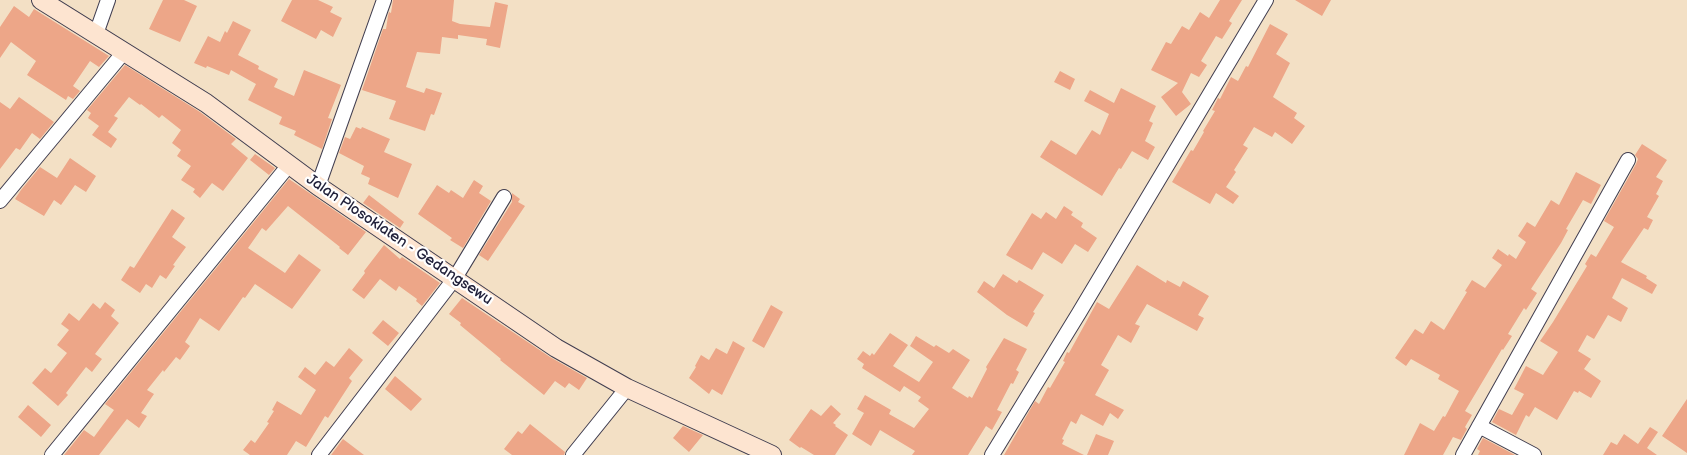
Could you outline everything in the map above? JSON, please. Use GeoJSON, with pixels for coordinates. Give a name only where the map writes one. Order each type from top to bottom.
{"type":"FeatureCollection","features":[{"type":"Feature","properties":{"kind":"main road","name":"Jalan Plosoklaten - Gedangsewu"},"geometry":{"type":"LineString","coordinates":[[41,0],[206,103],[318,186],[556,348],[627,388],[772,455]]}},
{"type":"Feature","properties":{"kind":"street"},"geometry":{"type":"LineString","coordinates":[[96,34],[108,0]]}},
{"type":"Feature","properties":{"kind":"street"},"geometry":{"type":"LineString","coordinates":[[318,186],[384,0]]}},
{"type":"Feature","properties":{"kind":"street"},"geometry":{"type":"LineString","coordinates":[[992,455],[1266,0]]}},
{"type":"Feature","properties":{"kind":"street"},"geometry":{"type":"LineString","coordinates":[[0,201],[124,52]]}},
{"type":"Feature","properties":{"kind":"street"},"geometry":{"type":"LineString","coordinates":[[1463,455],[1628,160]]}},
{"type":"Feature","properties":{"kind":"street"},"geometry":{"type":"LineString","coordinates":[[52,455],[290,165]]}},
{"type":"Feature","properties":{"kind":"street"},"geometry":{"type":"LineString","coordinates":[[319,455],[455,278],[504,197]]}},
{"type":"Feature","properties":{"kind":"street"},"geometry":{"type":"LineString","coordinates":[[573,455],[627,388]]}},
{"type":"Feature","properties":{"kind":"street"},"geometry":{"type":"LineString","coordinates":[[1479,426],[1534,455]]}},
{"type":"Feature","properties":{"kind":"building"},"geometry":{"type":"Polygon","coordinates":[[[163,0],[184,0],[197,6],[180,42],[149,29],[163,0]]]}},
{"type":"Feature","properties":{"kind":"building"},"geometry":{"type":"Polygon","coordinates":[[[292,0],[318,0],[333,7],[330,12],[342,18],[333,37],[321,30],[316,39],[281,21],[292,0]]]}},
{"type":"Feature","properties":{"kind":"building"},"geometry":{"type":"Polygon","coordinates":[[[393,0],[454,0],[452,21],[490,27],[495,2],[508,5],[500,48],[486,45],[487,39],[458,35],[458,39],[442,37],[440,54],[417,52],[406,87],[424,93],[426,88],[442,93],[425,131],[389,119],[396,101],[362,90],[383,29],[386,29],[393,0]]]}},
{"type":"Feature","properties":{"kind":"building"},"geometry":{"type":"Polygon","coordinates":[[[1220,0],[1242,0],[1229,21],[1232,23],[1222,39],[1216,36],[1201,61],[1207,65],[1199,77],[1191,73],[1182,92],[1191,104],[1176,116],[1161,97],[1178,83],[1151,70],[1166,42],[1171,44],[1182,26],[1189,30],[1200,12],[1209,18],[1220,0]]]}},
{"type":"Feature","properties":{"kind":"building"},"geometry":{"type":"Polygon","coordinates":[[[1295,0],[1331,0],[1322,16],[1295,0]]]}},
{"type":"Feature","properties":{"kind":"building"},"geometry":{"type":"Polygon","coordinates":[[[14,6],[29,17],[34,9],[109,56],[99,67],[90,61],[73,86],[80,91],[73,99],[68,96],[66,100],[27,75],[36,61],[11,42],[0,58],[0,27],[14,6]]]}},
{"type":"Feature","properties":{"kind":"building"},"geometry":{"type":"Polygon","coordinates":[[[233,21],[251,30],[238,55],[278,79],[274,87],[294,96],[304,70],[341,85],[328,118],[332,119],[322,149],[294,135],[296,131],[279,124],[282,117],[248,100],[256,84],[231,70],[229,75],[194,63],[208,36],[220,42],[233,21]]]}},
{"type":"Feature","properties":{"kind":"building"},"geometry":{"type":"Polygon","coordinates":[[[1270,24],[1288,34],[1276,54],[1290,63],[1273,97],[1297,113],[1294,118],[1305,126],[1292,144],[1275,132],[1272,137],[1254,127],[1243,145],[1248,148],[1226,187],[1239,196],[1233,204],[1216,193],[1210,204],[1172,182],[1204,132],[1215,111],[1212,110],[1231,77],[1238,81],[1246,66],[1248,67],[1270,24]]]}},
{"type":"Feature","properties":{"kind":"building"},"geometry":{"type":"Polygon","coordinates":[[[125,65],[200,112],[236,139],[231,144],[248,158],[223,191],[212,183],[200,198],[193,192],[195,189],[181,180],[191,166],[177,156],[181,150],[172,143],[181,130],[162,115],[159,118],[129,97],[114,116],[118,118],[108,132],[117,139],[111,148],[92,135],[99,126],[88,118],[91,113],[87,110],[125,65]]]}},
{"type":"Feature","properties":{"kind":"building"},"geometry":{"type":"Polygon","coordinates":[[[1060,71],[1075,79],[1070,90],[1054,82],[1060,71]]]}},
{"type":"Feature","properties":{"kind":"building"},"geometry":{"type":"Polygon","coordinates":[[[1121,88],[1156,106],[1149,121],[1153,123],[1145,141],[1155,147],[1148,160],[1132,151],[1102,196],[1040,157],[1051,140],[1076,155],[1092,130],[1100,135],[1109,114],[1084,101],[1090,90],[1114,103],[1121,88]]]}},
{"type":"Feature","properties":{"kind":"building"},"geometry":{"type":"Polygon","coordinates":[[[19,97],[54,122],[40,139],[32,133],[20,150],[16,148],[0,169],[0,102],[10,109],[19,97]]]}},
{"type":"Feature","properties":{"kind":"building"},"geometry":{"type":"Polygon","coordinates":[[[356,127],[361,129],[362,127],[390,139],[384,152],[412,164],[398,198],[368,184],[370,178],[361,174],[364,166],[339,153],[345,137],[350,139],[356,127]]]}},
{"type":"Feature","properties":{"kind":"building"},"geometry":{"type":"Polygon","coordinates":[[[1642,144],[1667,160],[1656,177],[1663,181],[1656,194],[1659,196],[1647,217],[1653,220],[1648,230],[1644,228],[1621,262],[1647,276],[1646,278],[1657,285],[1652,294],[1622,278],[1612,298],[1628,308],[1621,322],[1608,315],[1594,339],[1587,335],[1578,351],[1591,359],[1584,369],[1601,381],[1591,398],[1579,391],[1578,393],[1574,391],[1557,420],[1535,407],[1529,417],[1526,415],[1516,435],[1492,422],[1499,409],[1512,415],[1524,394],[1514,389],[1526,366],[1543,375],[1558,352],[1540,341],[1587,266],[1585,264],[1591,254],[1596,257],[1614,227],[1604,221],[1636,164],[1638,159],[1635,155],[1642,144]]]}},
{"type":"Feature","properties":{"kind":"building"},"geometry":{"type":"Polygon","coordinates":[[[255,154],[275,168],[269,175],[250,160],[255,154]]]}},
{"type":"Feature","properties":{"kind":"building"},"geometry":{"type":"Polygon","coordinates":[[[70,158],[96,176],[86,192],[75,185],[61,205],[54,200],[44,216],[15,199],[40,167],[57,178],[70,158]]]}},
{"type":"Feature","properties":{"kind":"building"},"geometry":{"type":"Polygon","coordinates":[[[1576,172],[1601,185],[1591,204],[1583,200],[1566,229],[1568,230],[1561,243],[1531,289],[1537,293],[1526,310],[1524,308],[1508,334],[1512,336],[1465,411],[1472,415],[1461,440],[1453,437],[1443,455],[1404,455],[1420,423],[1434,431],[1443,416],[1445,417],[1459,391],[1438,379],[1440,375],[1411,359],[1406,366],[1395,358],[1415,329],[1423,334],[1431,321],[1444,330],[1472,280],[1485,288],[1502,265],[1492,258],[1498,249],[1516,259],[1526,242],[1518,236],[1527,222],[1535,227],[1551,200],[1559,205],[1576,172]]]}},
{"type":"Feature","properties":{"kind":"building"},"geometry":{"type":"Polygon","coordinates":[[[289,179],[366,232],[348,255],[288,206],[266,231],[262,228],[248,248],[285,273],[299,254],[321,270],[292,309],[255,284],[219,331],[200,318],[185,342],[190,346],[180,360],[176,357],[147,390],[154,394],[141,413],[147,416],[139,428],[127,419],[99,455],[64,455],[84,430],[94,437],[114,410],[105,404],[289,179]]]}},
{"type":"Feature","properties":{"kind":"building"},"geometry":{"type":"Polygon","coordinates":[[[474,180],[483,186],[479,193],[491,201],[463,248],[418,214],[437,185],[463,198],[474,180]]]}},
{"type":"Feature","properties":{"kind":"building"},"geometry":{"type":"Polygon","coordinates":[[[512,193],[520,199],[518,202],[525,206],[488,261],[479,255],[512,202],[512,193]]]}},
{"type":"Feature","properties":{"kind":"building"},"geometry":{"type":"Polygon","coordinates":[[[369,195],[404,222],[400,228],[363,203],[369,195]]]}},
{"type":"Feature","properties":{"kind":"building"},"geometry":{"type":"Polygon","coordinates":[[[1064,206],[1073,212],[1071,215],[1083,223],[1081,227],[1097,238],[1088,252],[1075,244],[1062,264],[1043,252],[1032,270],[1006,255],[1032,213],[1041,219],[1046,212],[1056,219],[1064,206]]]}},
{"type":"Feature","properties":{"kind":"building"},"geometry":{"type":"Polygon","coordinates":[[[172,209],[185,218],[172,237],[186,247],[166,279],[160,275],[152,288],[146,284],[140,293],[121,280],[130,266],[134,268],[172,209]]]}},
{"type":"Feature","properties":{"kind":"building"},"geometry":{"type":"Polygon","coordinates":[[[384,245],[400,259],[402,257],[440,283],[422,306],[416,301],[417,299],[399,286],[396,291],[380,279],[364,299],[352,290],[384,245]]]}},
{"type":"Feature","properties":{"kind":"building"},"geometry":{"type":"Polygon","coordinates":[[[1137,265],[1166,283],[1167,280],[1180,287],[1183,281],[1209,296],[1198,315],[1204,318],[1197,331],[1147,304],[1135,324],[1140,326],[1131,343],[1118,335],[1101,365],[1109,370],[1095,395],[1124,410],[1118,419],[1110,413],[1103,426],[1081,414],[1076,424],[1071,421],[1062,439],[1064,440],[1062,444],[1084,455],[1004,455],[1035,401],[1039,404],[1048,387],[1050,388],[1065,362],[1063,361],[1067,352],[1069,353],[1097,302],[1109,309],[1137,265]]]}},
{"type":"Feature","properties":{"kind":"building"},"geometry":{"type":"Polygon","coordinates":[[[1003,274],[1017,283],[1019,280],[1044,295],[1027,327],[977,292],[984,281],[994,288],[1003,274]]]}},
{"type":"Feature","properties":{"kind":"building"},"geometry":{"type":"Polygon","coordinates":[[[462,298],[550,357],[587,378],[579,390],[569,383],[565,388],[555,381],[544,395],[500,360],[449,314],[462,298]]]}},
{"type":"Feature","properties":{"kind":"building"},"geometry":{"type":"Polygon","coordinates":[[[105,302],[115,310],[111,316],[119,323],[95,354],[102,359],[92,372],[86,367],[58,406],[32,383],[45,368],[51,373],[67,353],[57,345],[69,330],[61,324],[69,313],[79,321],[93,303],[100,309],[105,302]]]}},
{"type":"Feature","properties":{"kind":"building"},"geometry":{"type":"Polygon","coordinates":[[[771,305],[783,312],[764,348],[752,341],[771,305]]]}},
{"type":"Feature","properties":{"kind":"building"},"geometry":{"type":"Polygon","coordinates":[[[383,320],[399,333],[388,346],[372,333],[383,320]]]}},
{"type":"Feature","properties":{"kind":"building"},"geometry":{"type":"Polygon","coordinates":[[[890,333],[908,345],[893,366],[919,382],[933,362],[910,346],[916,336],[949,353],[953,349],[970,360],[952,388],[968,398],[969,396],[972,398],[986,367],[1004,338],[1027,349],[1016,370],[1019,372],[997,410],[1002,412],[992,430],[986,426],[968,455],[912,455],[915,451],[880,430],[871,446],[852,434],[864,413],[857,409],[865,395],[891,410],[889,414],[914,428],[929,409],[918,401],[921,397],[904,386],[900,392],[862,368],[864,364],[857,359],[863,351],[870,356],[872,353],[874,355],[890,333]]]}},
{"type":"Feature","properties":{"kind":"building"},"geometry":{"type":"Polygon","coordinates":[[[733,341],[745,348],[722,395],[712,389],[709,394],[689,378],[701,355],[709,360],[716,348],[727,354],[733,341]]]}},
{"type":"Feature","properties":{"kind":"building"},"geometry":{"type":"Polygon","coordinates":[[[349,348],[363,360],[349,378],[352,381],[328,418],[325,416],[306,447],[296,441],[287,455],[250,455],[243,450],[251,440],[255,443],[269,423],[267,422],[277,401],[301,415],[316,390],[298,377],[305,367],[315,375],[326,361],[334,367],[349,348]]]}},
{"type":"Feature","properties":{"kind":"building"},"geometry":{"type":"Polygon","coordinates":[[[395,376],[422,399],[411,411],[385,389],[395,376]]]}},
{"type":"Feature","properties":{"kind":"building"},"geometry":{"type":"Polygon","coordinates":[[[1687,399],[1687,453],[1662,436],[1687,399]]]}},
{"type":"Feature","properties":{"kind":"building"},"geometry":{"type":"Polygon","coordinates":[[[28,405],[51,425],[41,437],[18,417],[28,405]]]}},
{"type":"Feature","properties":{"kind":"building"},"geometry":{"type":"Polygon","coordinates":[[[831,405],[841,414],[833,423],[848,435],[835,455],[814,455],[789,440],[811,409],[821,416],[831,405]]]}},
{"type":"Feature","properties":{"kind":"building"},"geometry":{"type":"Polygon","coordinates":[[[530,424],[565,452],[564,455],[512,455],[504,449],[518,431],[522,434],[530,424]]]}},
{"type":"Feature","properties":{"kind":"building"},"geometry":{"type":"Polygon","coordinates":[[[683,426],[703,435],[689,452],[673,438],[683,426]]]}},
{"type":"Feature","properties":{"kind":"building"},"geometry":{"type":"Polygon","coordinates":[[[1650,427],[1658,432],[1647,448],[1657,455],[1603,455],[1611,442],[1617,445],[1624,434],[1638,444],[1650,427]]]}},
{"type":"Feature","properties":{"kind":"building"},"geometry":{"type":"Polygon","coordinates":[[[1096,434],[1114,441],[1108,455],[1087,455],[1096,434]]]}},
{"type":"Feature","properties":{"kind":"building"},"geometry":{"type":"Polygon","coordinates":[[[1483,438],[1515,455],[1478,455],[1480,451],[1477,449],[1483,438]]]}},
{"type":"Feature","properties":{"kind":"building"},"geometry":{"type":"Polygon","coordinates":[[[343,439],[364,455],[331,455],[343,439]]]}}]}
